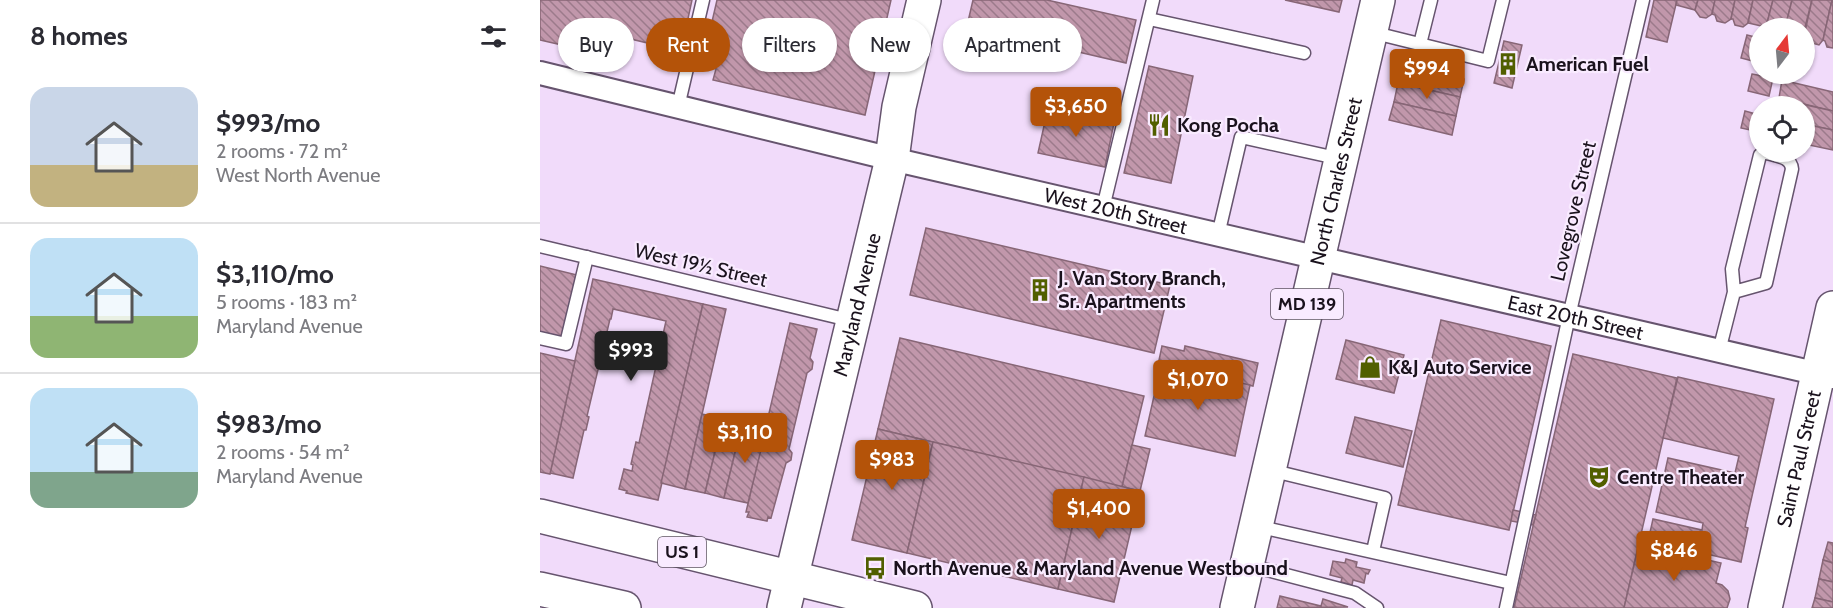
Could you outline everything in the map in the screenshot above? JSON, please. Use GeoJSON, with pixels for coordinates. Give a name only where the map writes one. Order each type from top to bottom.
{"type":"FeatureCollection","features":[{"type":"Feature","properties":{"kind":"main road","name":"Maryland Avenue"},"geometry":{"type":"LineString","coordinates":[[788,593],[854,322],[903,162],[899,107],[924,0]]}},
{"type":"Feature","properties":{"kind":"main road","name":"North Charles Street"},"geometry":{"type":"LineString","coordinates":[[1237,608],[1378,0]]}},
{"type":"Feature","properties":{"kind":"main road","name":"Saint Paul Street"},"geometry":{"type":"LineString","coordinates":[[1765,608],[1825,375],[1833,308]]}},
{"type":"Feature","properties":{"kind":"main road","name":"US 1"},"geometry":{"type":"LineString","coordinates":[[540,516],[788,593],[915,608]]}},
{"type":"Feature","properties":{"kind":"main road"},"geometry":{"type":"LineString","coordinates":[[540,589],[624,608]]}},
{"type":"Feature","properties":{"kind":"street","name":"West 20th Street"},"geometry":{"type":"LineString","coordinates":[[540,73],[903,162],[1317,258]]}},
{"type":"Feature","properties":{"kind":"street","name":"East 20th Street"},"geometry":{"type":"LineString","coordinates":[[1317,258],[1825,375]]}},
{"type":"Feature","properties":{"kind":"lane"},"geometry":{"type":"LineString","coordinates":[[678,106],[703,0]]}},
{"type":"Feature","properties":{"kind":"lane"},"geometry":{"type":"LineString","coordinates":[[1103,208],[1153,0]]}},
{"type":"Feature","properties":{"kind":"lane"},"geometry":{"type":"LineString","coordinates":[[1420,44],[1431,0]]}},
{"type":"Feature","properties":{"kind":"lane"},"geometry":{"type":"LineString","coordinates":[[1370,32],[1488,61],[1503,0]]}},
{"type":"Feature","properties":{"kind":"lane","name":"Lovegrove Street"},"geometry":{"type":"LineString","coordinates":[[1506,608],[1569,316],[1642,0]]}},
{"type":"Feature","properties":{"kind":"lane"},"geometry":{"type":"LineString","coordinates":[[1149,19],[1304,53]]}},
{"type":"Feature","properties":{"kind":"lane"},"geometry":{"type":"LineString","coordinates":[[1218,235],[1241,137],[1341,159]]}},
{"type":"Feature","properties":{"kind":"lane"},"geometry":{"type":"LineString","coordinates":[[1719,351],[1734,292],[1732,269],[1760,155],[1764,152],[1789,160],[1792,169],[1766,283],[1734,292]]}},
{"type":"Feature","properties":{"kind":"lane","name":"West 19½ Street"},"geometry":{"type":"LineString","coordinates":[[540,246],[854,322]]}},
{"type":"Feature","properties":{"kind":"lane"},"geometry":{"type":"LineString","coordinates":[[540,338],[566,344],[587,257]]}},
{"type":"Feature","properties":{"kind":"lane"},"geometry":{"type":"LineString","coordinates":[[1269,469],[1385,498],[1374,551]]}},
{"type":"Feature","properties":{"kind":"lane"},"geometry":{"type":"LineString","coordinates":[[1255,526],[1511,583]]}},
{"type":"Feature","properties":{"kind":"lane"},"geometry":{"type":"LineString","coordinates":[[1246,564],[1355,593],[1377,608]]}},
{"type":"Feature","properties":{"kind":"building"},"geometry":{"type":"Polygon","coordinates":[[[540,0],[692,0],[688,18],[646,18],[646,43],[634,40],[634,18],[558,18],[558,44],[540,40],[540,0]]]}},
{"type":"Feature","properties":{"kind":"building"},"geometry":{"type":"Polygon","coordinates":[[[717,0],[891,0],[887,18],[849,18],[849,72],[875,72],[865,115],[713,80],[715,72],[730,72],[730,18],[713,18],[717,0]]]}},
{"type":"Feature","properties":{"kind":"building"},"geometry":{"type":"Polygon","coordinates":[[[973,0],[1047,0],[1136,20],[1126,63],[1082,53],[1082,18],[969,18],[973,0]]]}},
{"type":"Feature","properties":{"kind":"building"},"geometry":{"type":"Polygon","coordinates":[[[1285,0],[1342,0],[1339,12],[1285,0]]]}},
{"type":"Feature","properties":{"kind":"building"},"geometry":{"type":"Polygon","coordinates":[[[1654,0],[1677,0],[1667,42],[1646,37],[1654,0]]]}},
{"type":"Feature","properties":{"kind":"building"},"geometry":{"type":"Polygon","coordinates":[[[1677,0],[1698,0],[1695,10],[1676,5],[1677,0]]]}},
{"type":"Feature","properties":{"kind":"building"},"geometry":{"type":"Polygon","coordinates":[[[1698,0],[1715,0],[1712,14],[1706,18],[1700,17],[1695,10],[1698,0]]]}},
{"type":"Feature","properties":{"kind":"building"},"geometry":{"type":"Polygon","coordinates":[[[1715,0],[1735,0],[1731,19],[1725,23],[1717,21],[1715,15],[1712,14],[1715,0]]]}},
{"type":"Feature","properties":{"kind":"building"},"geometry":{"type":"Polygon","coordinates":[[[1735,0],[1753,0],[1748,23],[1743,27],[1735,25],[1731,19],[1735,0]]]}},
{"type":"Feature","properties":{"kind":"building"},"geometry":{"type":"Polygon","coordinates":[[[1753,0],[1773,0],[1768,18],[1749,18],[1753,0]]]}},
{"type":"Feature","properties":{"kind":"building"},"geometry":{"type":"Polygon","coordinates":[[[1773,0],[1792,0],[1788,18],[1768,18],[1773,0]]]}},
{"type":"Feature","properties":{"kind":"building"},"geometry":{"type":"Polygon","coordinates":[[[1792,0],[1812,0],[1807,18],[1788,18],[1792,0]]]}},
{"type":"Feature","properties":{"kind":"building"},"geometry":{"type":"Polygon","coordinates":[[[1812,0],[1832,0],[1823,40],[1819,45],[1815,44],[1815,18],[1808,18],[1812,0]]]}},
{"type":"Feature","properties":{"kind":"building"},"geometry":{"type":"Polygon","coordinates":[[[1832,0],[1833,48],[1827,47],[1823,40],[1832,0]]]}},
{"type":"Feature","properties":{"kind":"building"},"geometry":{"type":"Polygon","coordinates":[[[1747,35],[1749,36],[1749,60],[1741,58],[1747,35]]]}},
{"type":"Feature","properties":{"kind":"building","name":"American Fuel"},"geometry":{"type":"Polygon","coordinates":[[[1504,41],[1522,45],[1512,88],[1494,83],[1504,41]]]}},
{"type":"Feature","properties":{"kind":"building"},"geometry":{"type":"Polygon","coordinates":[[[1402,65],[1464,79],[1460,97],[1398,83],[1402,65]]]}},
{"type":"Feature","properties":{"kind":"building","name":"Kong Pocha"},"geometry":{"type":"Polygon","coordinates":[[[1149,66],[1193,76],[1171,183],[1124,173],[1149,66]]]}},
{"type":"Feature","properties":{"kind":"building"},"geometry":{"type":"Polygon","coordinates":[[[1398,83],[1460,97],[1456,116],[1394,102],[1398,83]]]}},
{"type":"Feature","properties":{"kind":"building"},"geometry":{"type":"Polygon","coordinates":[[[1750,84],[1772,84],[1769,96],[1748,91],[1750,84]]]}},
{"type":"Feature","properties":{"kind":"building"},"geometry":{"type":"Polygon","coordinates":[[[1781,84],[1799,84],[1833,92],[1833,111],[1815,107],[1815,96],[1779,96],[1781,84]]]}},
{"type":"Feature","properties":{"kind":"building"},"geometry":{"type":"Polygon","coordinates":[[[1394,102],[1456,116],[1452,135],[1389,120],[1394,102]]]}},
{"type":"Feature","properties":{"kind":"building"},"geometry":{"type":"Polygon","coordinates":[[[1815,107],[1833,111],[1833,130],[1815,126],[1815,107]]]}},
{"type":"Feature","properties":{"kind":"building"},"geometry":{"type":"Polygon","coordinates":[[[1048,108],[1114,123],[1105,167],[1038,153],[1048,108]]]}},
{"type":"Feature","properties":{"kind":"building"},"geometry":{"type":"Polygon","coordinates":[[[1745,111],[1749,112],[1749,130],[1741,128],[1745,111]]]}},
{"type":"Feature","properties":{"kind":"building"},"geometry":{"type":"Polygon","coordinates":[[[1815,126],[1833,130],[1833,150],[1815,146],[1815,126]]]}},
{"type":"Feature","properties":{"kind":"building","name":"J. Van Story Branch, Sr. Apartments"},"geometry":{"type":"Polygon","coordinates":[[[926,228],[1170,285],[1154,353],[910,295],[926,228]]]}},
{"type":"Feature","properties":{"kind":"building"},"geometry":{"type":"Polygon","coordinates":[[[540,266],[577,275],[561,337],[540,332],[540,266]]]}},
{"type":"Feature","properties":{"kind":"building"},"geometry":{"type":"Polygon","coordinates":[[[593,279],[703,304],[658,500],[626,493],[627,491],[619,489],[624,469],[632,471],[633,465],[631,464],[636,442],[639,443],[666,321],[613,309],[573,478],[550,473],[593,279]]]}},
{"type":"Feature","properties":{"kind":"building"},"geometry":{"type":"Polygon","coordinates":[[[703,304],[726,309],[685,489],[661,483],[703,304]]]}},
{"type":"Feature","properties":{"kind":"building"},"geometry":{"type":"Polygon","coordinates":[[[1441,320],[1551,346],[1509,530],[1398,505],[1441,320]]]}},
{"type":"Feature","properties":{"kind":"building"},"geometry":{"type":"Polygon","coordinates":[[[790,323],[817,329],[810,358],[813,362],[812,369],[807,373],[789,449],[792,453],[791,460],[786,463],[771,518],[768,517],[767,521],[747,517],[749,512],[746,512],[790,323]]]}},
{"type":"Feature","properties":{"kind":"building"},"geometry":{"type":"Polygon","coordinates":[[[900,338],[1144,396],[1122,487],[878,429],[900,338]]]}},
{"type":"Feature","properties":{"kind":"building","name":"K&J Auto Service"},"geometry":{"type":"Polygon","coordinates":[[[1346,340],[1404,355],[1394,393],[1336,379],[1346,340]]]}},
{"type":"Feature","properties":{"kind":"building"},"geometry":{"type":"Polygon","coordinates":[[[1162,346],[1184,351],[1185,346],[1258,363],[1253,386],[1158,365],[1162,346]]]}},
{"type":"Feature","properties":{"kind":"building"},"geometry":{"type":"Polygon","coordinates":[[[540,353],[575,361],[550,474],[540,472],[540,353]]]}},
{"type":"Feature","properties":{"kind":"building","name":"Centre Theater"},"geometry":{"type":"Polygon","coordinates":[[[1573,354],[1677,378],[1624,608],[1514,608],[1573,354]]]}},
{"type":"Feature","properties":{"kind":"building"},"geometry":{"type":"Polygon","coordinates":[[[1161,365],[1250,385],[1235,456],[1145,436],[1161,365]]]}},
{"type":"Feature","properties":{"kind":"building"},"geometry":{"type":"Polygon","coordinates":[[[1678,377],[1774,399],[1745,527],[1748,528],[1741,562],[1698,552],[1699,548],[1649,537],[1653,519],[1702,530],[1703,523],[1656,512],[1668,458],[1735,473],[1739,456],[1663,438],[1678,377]]]}},
{"type":"Feature","properties":{"kind":"building"},"geometry":{"type":"Polygon","coordinates":[[[702,414],[723,419],[705,493],[685,489],[702,414]]]}},
{"type":"Feature","properties":{"kind":"building"},"geometry":{"type":"Polygon","coordinates":[[[1355,417],[1412,431],[1403,467],[1346,453],[1355,417]]]}},
{"type":"Feature","properties":{"kind":"building"},"geometry":{"type":"Polygon","coordinates":[[[723,419],[742,424],[724,498],[705,493],[723,419]]]}},
{"type":"Feature","properties":{"kind":"building"},"geometry":{"type":"Polygon","coordinates":[[[742,424],[766,429],[748,503],[724,498],[742,424]]]}},
{"type":"Feature","properties":{"kind":"building"},"geometry":{"type":"Polygon","coordinates":[[[878,429],[933,442],[907,553],[852,540],[878,429]]]}},
{"type":"Feature","properties":{"kind":"building"},"geometry":{"type":"Polygon","coordinates":[[[933,442],[1084,477],[1058,589],[907,553],[933,442]]]}},
{"type":"Feature","properties":{"kind":"building"},"geometry":{"type":"Polygon","coordinates":[[[1132,445],[1150,449],[1140,491],[1122,487],[1132,445]]]}},
{"type":"Feature","properties":{"kind":"building"},"geometry":{"type":"Polygon","coordinates":[[[1084,477],[1140,491],[1114,602],[1058,589],[1084,477]]]}},
{"type":"Feature","properties":{"kind":"building"},"geometry":{"type":"Polygon","coordinates":[[[1513,510],[1536,515],[1533,525],[1511,521],[1513,510]]]}},
{"type":"Feature","properties":{"kind":"building"},"geometry":{"type":"Polygon","coordinates":[[[1828,542],[1833,543],[1833,563],[1823,560],[1828,542]]]}},
{"type":"Feature","properties":{"kind":"building"},"geometry":{"type":"Polygon","coordinates":[[[1639,544],[1721,563],[1716,583],[1728,591],[1730,599],[1727,608],[1624,608],[1639,544]]]}},
{"type":"Feature","properties":{"kind":"building"},"geometry":{"type":"Polygon","coordinates":[[[1346,559],[1357,562],[1356,567],[1370,570],[1368,574],[1366,573],[1364,583],[1353,580],[1352,585],[1341,582],[1342,578],[1330,575],[1333,561],[1345,563],[1346,559]]]}},
{"type":"Feature","properties":{"kind":"building"},"geometry":{"type":"Polygon","coordinates":[[[1823,560],[1833,563],[1833,582],[1819,579],[1823,560]]]}},
{"type":"Feature","properties":{"kind":"building"},"geometry":{"type":"Polygon","coordinates":[[[1819,579],[1833,582],[1833,602],[1815,598],[1819,579]]]}},
{"type":"Feature","properties":{"kind":"building"},"geometry":{"type":"Polygon","coordinates":[[[1280,596],[1321,606],[1323,599],[1348,607],[1277,608],[1280,596]]]}},
{"type":"Feature","properties":{"kind":"building"},"geometry":{"type":"Polygon","coordinates":[[[1815,598],[1833,602],[1833,608],[1812,608],[1815,598]]]}},
{"type":"Feature","properties":{"kind":"place","name":"American Fuel"},"geometry":{"type":"Point","coordinates":[1508,64]}},
{"type":"Feature","properties":{"kind":"place","name":"Kong Pocha"},"geometry":{"type":"Point","coordinates":[1159,125]}},
{"type":"Feature","properties":{"kind":"place","name":"J. Van Story Branch, Sr. Apartments"},"geometry":{"type":"Point","coordinates":[1040,290]}},
{"type":"Feature","properties":{"kind":"place","name":"K&J Auto Service"},"geometry":{"type":"Point","coordinates":[1370,367]}},
{"type":"Feature","properties":{"kind":"place","name":"Centre Theater"},"geometry":{"type":"Point","coordinates":[1599,477]}},
{"type":"Feature","properties":{"kind":"place","name":"North Avenue & Maryland Avenue Westbound"},"geometry":{"type":"Point","coordinates":[875,568]}}]}
